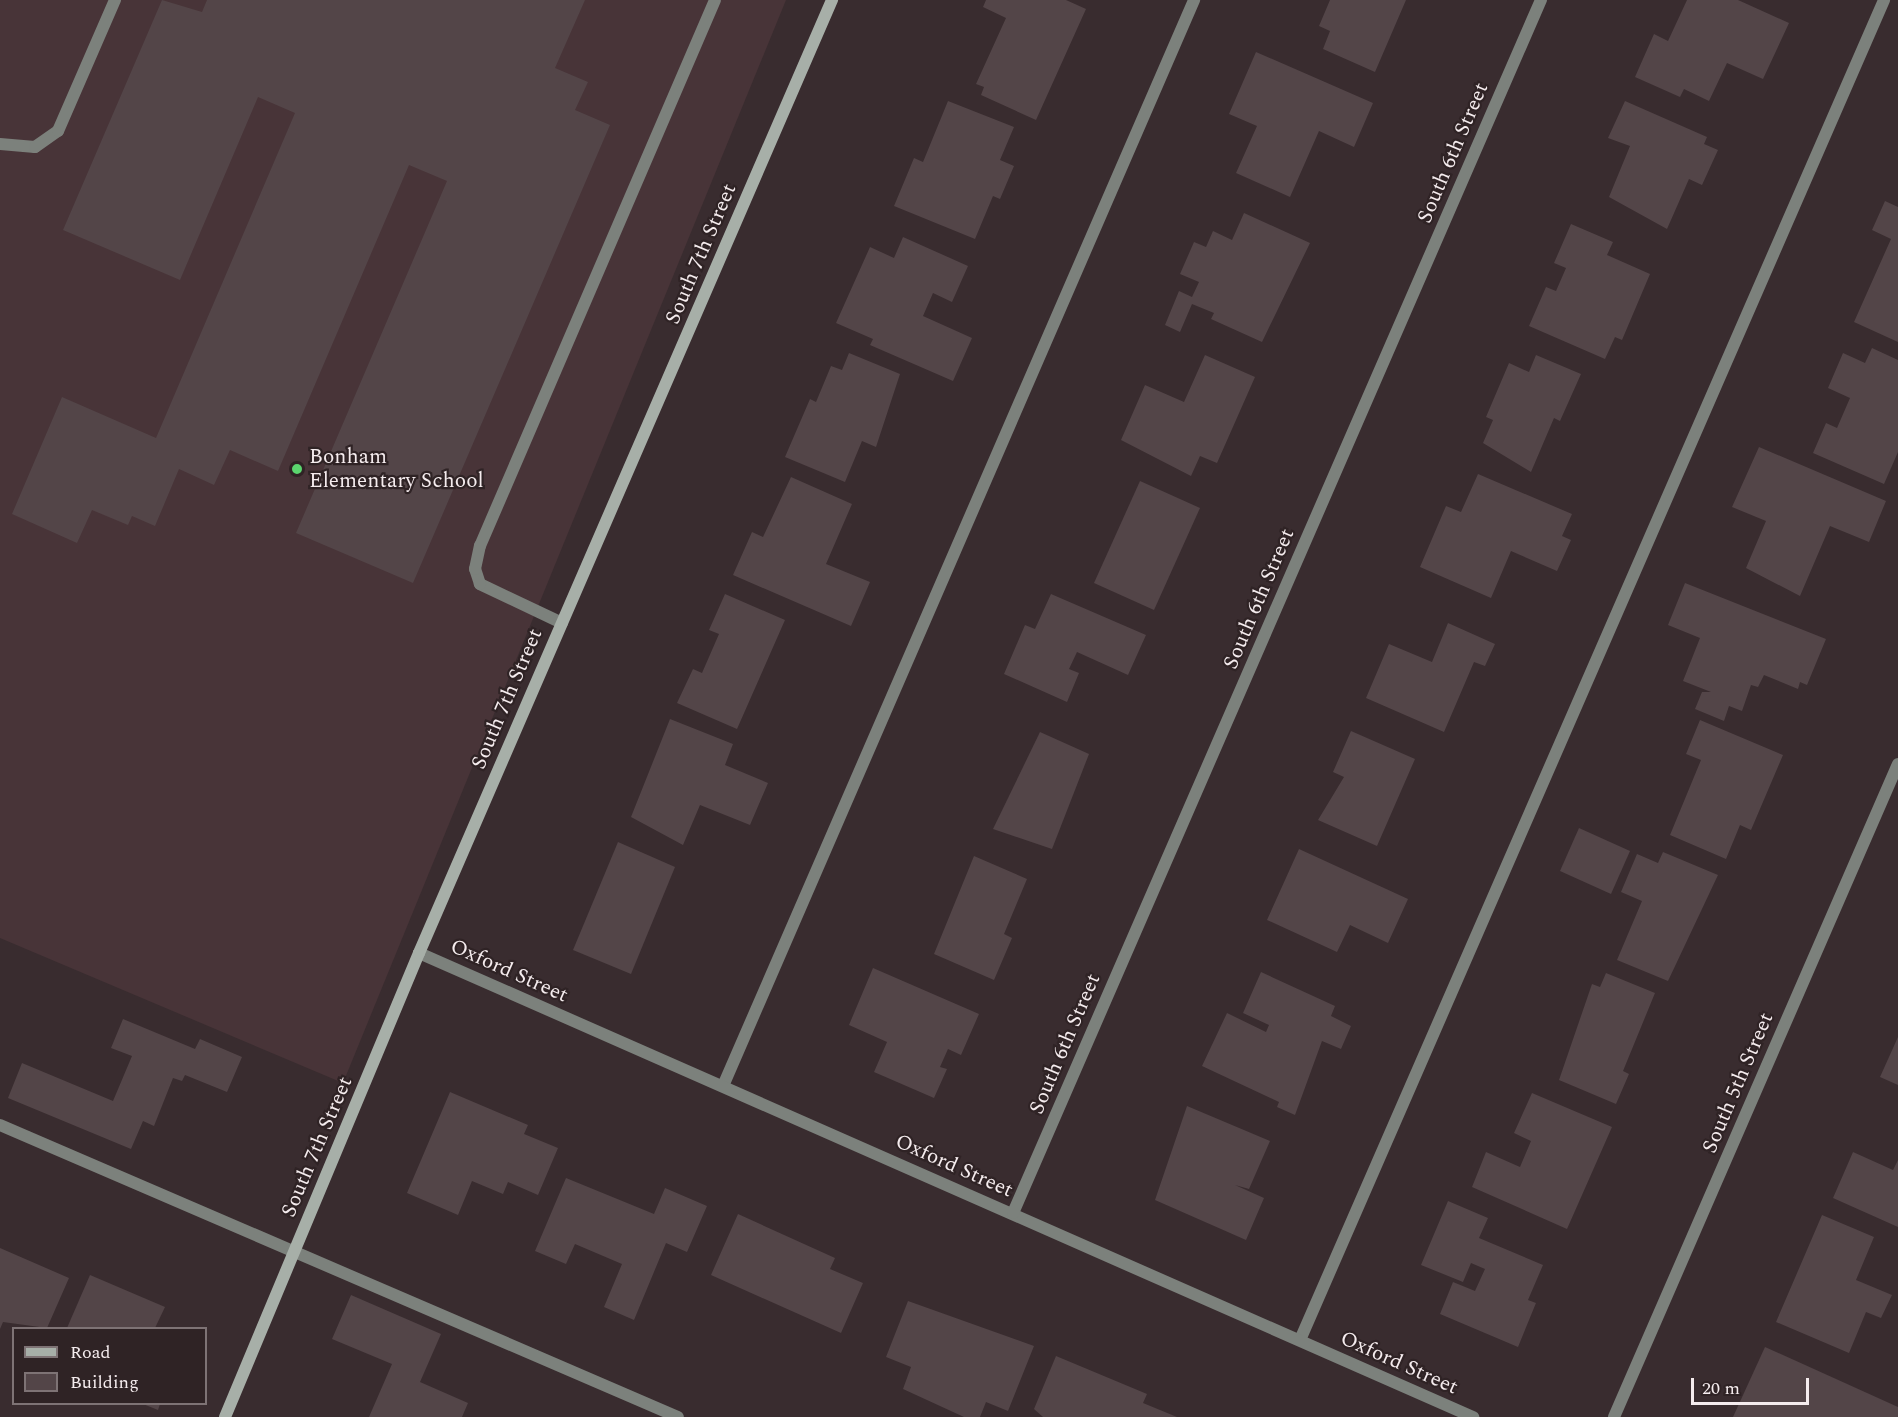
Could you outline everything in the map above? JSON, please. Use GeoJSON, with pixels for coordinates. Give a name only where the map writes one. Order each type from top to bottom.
{"type":"FeatureCollection","features":[{"type":"Feature","properties":{"kind":"main road","name":"South 7th Street"},"geometry":{"type":"LineString","coordinates":[[225,1417],[419,953],[832,0]]}},
{"type":"Feature","properties":{"kind":"street"},"geometry":{"type":"LineString","coordinates":[[0,144],[35,147],[58,131],[115,0]]}},
{"type":"Feature","properties":{"kind":"street"},"geometry":{"type":"LineString","coordinates":[[562,623],[480,584],[474,569],[480,546],[715,0]]}},
{"type":"Feature","properties":{"kind":"street"},"geometry":{"type":"LineString","coordinates":[[723,1086],[1194,0]]}},
{"type":"Feature","properties":{"kind":"street","name":"South 6th Street"},"geometry":{"type":"LineString","coordinates":[[1013,1213],[1541,0]]}},
{"type":"Feature","properties":{"kind":"street"},"geometry":{"type":"LineString","coordinates":[[1300,1340],[1884,0]]}},
{"type":"Feature","properties":{"kind":"street","name":"South 5th Street"},"geometry":{"type":"LineString","coordinates":[[1614,1417],[1898,764]]}},
{"type":"Feature","properties":{"kind":"street","name":"Oxford Street"},"geometry":{"type":"LineString","coordinates":[[419,953],[1473,1417]]}},
{"type":"Feature","properties":{"kind":"street"},"geometry":{"type":"LineString","coordinates":[[0,1125],[678,1417]]}},
{"type":"Feature","properties":{"kind":"shaded area","name":"Bonham Elementary School"},"geometry":{"type":"Polygon","coordinates":[[[0,0],[786,0],[343,1083],[0,938],[0,0]]]}},
{"type":"Feature","properties":{"kind":"building"},"geometry":{"type":"Polygon","coordinates":[[[162,0],[202,12],[207,0],[585,0],[555,68],[588,82],[575,110],[610,125],[413,583],[296,533],[447,181],[409,165],[278,471],[230,450],[214,485],[179,469],[155,526],[132,516],[128,525],[92,510],[77,543],[12,514],[62,397],[156,438],[295,113],[258,97],[180,280],[63,230],[162,0]]]}},
{"type":"Feature","properties":{"kind":"building"},"geometry":{"type":"Polygon","coordinates":[[[986,0],[1066,0],[1086,9],[1036,120],[981,95],[984,87],[976,84],[1006,18],[983,7],[986,0]]]}},
{"type":"Feature","properties":{"kind":"building"},"geometry":{"type":"Polygon","coordinates":[[[1330,0],[1406,0],[1375,72],[1323,49],[1330,31],[1319,26],[1330,0]]]}},
{"type":"Feature","properties":{"kind":"building"},"geometry":{"type":"Polygon","coordinates":[[[1687,0],[1738,0],[1789,23],[1763,79],[1727,63],[1709,101],[1684,89],[1680,97],[1635,77],[1654,34],[1668,41],[1687,0]]]}},
{"type":"Feature","properties":{"kind":"building"},"geometry":{"type":"Polygon","coordinates":[[[1256,52],[1373,103],[1354,147],[1319,131],[1290,197],[1236,173],[1257,126],[1229,114],[1256,52]]]}},
{"type":"Feature","properties":{"kind":"building"},"geometry":{"type":"Polygon","coordinates":[[[948,101],[1014,127],[1000,160],[1014,166],[1000,199],[993,196],[975,239],[894,206],[914,158],[923,162],[948,101]]]}},
{"type":"Feature","properties":{"kind":"building"},"geometry":{"type":"Polygon","coordinates":[[[1625,101],[1707,137],[1704,144],[1718,150],[1702,185],[1689,179],[1667,229],[1609,197],[1630,146],[1608,138],[1625,101]]]}},
{"type":"Feature","properties":{"kind":"building"},"geometry":{"type":"Polygon","coordinates":[[[1885,201],[1898,207],[1898,342],[1854,322],[1891,239],[1872,230],[1885,201]]]}},
{"type":"Feature","properties":{"kind":"building"},"geometry":{"type":"Polygon","coordinates":[[[1244,213],[1310,243],[1262,342],[1211,319],[1214,313],[1192,304],[1180,332],[1165,325],[1179,291],[1192,297],[1199,282],[1180,274],[1194,242],[1206,247],[1213,231],[1232,240],[1244,213]]]}},
{"type":"Feature","properties":{"kind":"building"},"geometry":{"type":"Polygon","coordinates":[[[1571,224],[1613,242],[1607,255],[1650,274],[1622,340],[1615,337],[1605,359],[1529,326],[1546,287],[1556,291],[1566,268],[1554,263],[1571,224]]]}},
{"type":"Feature","properties":{"kind":"building"},"geometry":{"type":"Polygon","coordinates":[[[903,237],[968,266],[952,302],[933,293],[923,316],[972,338],[953,381],[870,345],[873,339],[836,323],[870,247],[894,258],[903,237]]]}},
{"type":"Feature","properties":{"kind":"building"},"geometry":{"type":"Polygon","coordinates":[[[1872,348],[1898,360],[1898,452],[1884,484],[1813,453],[1826,423],[1837,428],[1850,398],[1828,388],[1843,353],[1865,363],[1872,348]]]}},
{"type":"Feature","properties":{"kind":"building"},"geometry":{"type":"Polygon","coordinates":[[[849,353],[900,374],[876,447],[862,441],[845,482],[785,457],[810,399],[816,402],[831,366],[842,370],[849,353]]]}},
{"type":"Feature","properties":{"kind":"building"},"geometry":{"type":"Polygon","coordinates":[[[1205,355],[1255,377],[1217,463],[1200,456],[1191,476],[1121,440],[1145,385],[1184,402],[1205,355]]]}},
{"type":"Feature","properties":{"kind":"building"},"geometry":{"type":"Polygon","coordinates":[[[1536,355],[1581,374],[1560,421],[1554,418],[1531,472],[1483,443],[1493,420],[1486,417],[1509,363],[1529,372],[1536,355]]]}},
{"type":"Feature","properties":{"kind":"building"},"geometry":{"type":"Polygon","coordinates":[[[1759,447],[1886,501],[1869,542],[1830,526],[1800,596],[1746,568],[1766,521],[1732,507],[1759,447]]]}},
{"type":"Feature","properties":{"kind":"building"},"geometry":{"type":"Polygon","coordinates":[[[1478,474],[1572,514],[1562,536],[1571,540],[1557,571],[1511,551],[1491,598],[1420,567],[1446,506],[1461,512],[1478,474]]]}},
{"type":"Feature","properties":{"kind":"building"},"geometry":{"type":"Polygon","coordinates":[[[791,477],[852,504],[826,564],[870,582],[851,626],[733,575],[752,532],[763,537],[791,477]]]}},
{"type":"Feature","properties":{"kind":"building"},"geometry":{"type":"Polygon","coordinates":[[[1140,481],[1200,508],[1154,610],[1094,583],[1140,481]]]}},
{"type":"Feature","properties":{"kind":"building"},"geometry":{"type":"Polygon","coordinates":[[[1685,583],[1826,639],[1807,685],[1800,682],[1798,689],[1764,675],[1758,687],[1751,685],[1742,711],[1729,706],[1724,721],[1695,709],[1702,692],[1711,692],[1683,681],[1700,638],[1668,625],[1685,583]]]}},
{"type":"Feature","properties":{"kind":"building"},"geometry":{"type":"Polygon","coordinates":[[[725,594],[785,620],[737,729],[677,703],[693,669],[702,673],[719,634],[709,630],[725,594]]]}},
{"type":"Feature","properties":{"kind":"building"},"geometry":{"type":"Polygon","coordinates":[[[1051,594],[1146,635],[1128,675],[1077,652],[1069,669],[1079,673],[1067,702],[1004,674],[1025,625],[1035,629],[1051,594]]]}},
{"type":"Feature","properties":{"kind":"building"},"geometry":{"type":"Polygon","coordinates":[[[1448,623],[1495,644],[1485,666],[1474,662],[1444,732],[1366,698],[1389,644],[1432,662],[1448,623]]]}},
{"type":"Feature","properties":{"kind":"building"},"geometry":{"type":"Polygon","coordinates":[[[670,719],[733,744],[725,765],[768,783],[750,825],[700,805],[683,845],[631,817],[670,719]]]}},
{"type":"Feature","properties":{"kind":"building"},"geometry":{"type":"Polygon","coordinates":[[[1700,720],[1783,755],[1751,830],[1740,825],[1726,859],[1670,835],[1701,760],[1686,754],[1700,720]]]}},
{"type":"Feature","properties":{"kind":"building"},"geometry":{"type":"Polygon","coordinates":[[[1351,731],[1415,759],[1377,846],[1318,820],[1344,777],[1333,772],[1351,731]]]}},
{"type":"Feature","properties":{"kind":"building"},"geometry":{"type":"Polygon","coordinates":[[[1040,732],[1089,754],[1052,849],[993,829],[1040,732]]]}},
{"type":"Feature","properties":{"kind":"building"},"geometry":{"type":"Polygon","coordinates":[[[1579,828],[1630,851],[1611,894],[1560,871],[1579,828]]]}},
{"type":"Feature","properties":{"kind":"building"},"geometry":{"type":"Polygon","coordinates":[[[618,842],[675,867],[631,974],[573,950],[618,842]]]}},
{"type":"Feature","properties":{"kind":"building"},"geometry":{"type":"Polygon","coordinates":[[[1299,849],[1408,899],[1388,943],[1350,925],[1337,952],[1267,920],[1299,849]]]}},
{"type":"Feature","properties":{"kind":"building"},"geometry":{"type":"Polygon","coordinates":[[[1663,852],[1718,875],[1668,981],[1617,960],[1642,901],[1621,892],[1637,854],[1658,863],[1663,852]]]}},
{"type":"Feature","properties":{"kind":"building"},"geometry":{"type":"Polygon","coordinates":[[[974,856],[1027,879],[1004,934],[1012,938],[994,980],[934,954],[974,856]]]}},
{"type":"Feature","properties":{"kind":"building"},"geometry":{"type":"Polygon","coordinates":[[[873,968],[979,1014],[961,1055],[948,1049],[940,1067],[947,1069],[934,1098],[874,1072],[887,1042],[849,1025],[873,968]]]}},
{"type":"Feature","properties":{"kind":"building"},"geometry":{"type":"Polygon","coordinates":[[[1261,972],[1335,1006],[1331,1016],[1351,1026],[1341,1049],[1322,1041],[1295,1115],[1277,1107],[1279,1102],[1202,1066],[1227,1013],[1266,1032],[1269,1025],[1243,1013],[1261,972]]]}},
{"type":"Feature","properties":{"kind":"building"},"geometry":{"type":"Polygon","coordinates":[[[1606,973],[1655,993],[1623,1071],[1629,1074],[1616,1104],[1559,1080],[1592,984],[1600,987],[1606,973]]]}},
{"type":"Feature","properties":{"kind":"building"},"geometry":{"type":"Polygon","coordinates":[[[123,1019],[195,1049],[200,1039],[242,1057],[227,1092],[185,1075],[182,1081],[173,1078],[154,1126],[143,1121],[131,1149],[8,1098],[22,1063],[113,1101],[132,1056],[111,1048],[123,1019]]]}},
{"type":"Feature","properties":{"kind":"building"},"geometry":{"type":"Polygon","coordinates":[[[1898,1037],[1898,1085],[1880,1077],[1898,1037]]]}},
{"type":"Feature","properties":{"kind":"building"},"geometry":{"type":"Polygon","coordinates":[[[450,1092],[528,1125],[524,1134],[558,1148],[538,1195],[508,1182],[503,1194],[472,1181],[458,1215],[407,1193],[450,1092]]]}},
{"type":"Feature","properties":{"kind":"building"},"geometry":{"type":"Polygon","coordinates":[[[1532,1093],[1612,1127],[1567,1229],[1472,1187],[1486,1152],[1520,1167],[1531,1141],[1514,1133],[1532,1093]]]}},
{"type":"Feature","properties":{"kind":"building"},"geometry":{"type":"Polygon","coordinates":[[[1187,1106],[1270,1141],[1249,1189],[1235,1185],[1264,1198],[1246,1240],[1155,1200],[1187,1106]]]}},
{"type":"Feature","properties":{"kind":"building"},"geometry":{"type":"Polygon","coordinates":[[[1853,1152],[1893,1170],[1898,1160],[1898,1227],[1833,1198],[1853,1152]]]}},
{"type":"Feature","properties":{"kind":"building"},"geometry":{"type":"Polygon","coordinates":[[[566,1178],[654,1214],[665,1188],[707,1206],[687,1252],[666,1243],[634,1320],[604,1307],[622,1264],[575,1244],[566,1264],[535,1251],[566,1178]]]}},
{"type":"Feature","properties":{"kind":"building"},"geometry":{"type":"Polygon","coordinates":[[[1448,1201],[1488,1218],[1479,1238],[1543,1265],[1528,1300],[1536,1303],[1518,1347],[1440,1314],[1453,1282],[1475,1291],[1485,1269],[1471,1263],[1463,1282],[1421,1265],[1448,1201]]]}},
{"type":"Feature","properties":{"kind":"building"},"geometry":{"type":"Polygon","coordinates":[[[738,1214],[835,1258],[830,1269],[863,1283],[841,1333],[711,1275],[738,1214]]]}},
{"type":"Feature","properties":{"kind":"building"},"geometry":{"type":"Polygon","coordinates":[[[1822,1215],[1874,1237],[1856,1280],[1892,1295],[1881,1318],[1866,1312],[1849,1353],[1776,1322],[1822,1215]]]}},
{"type":"Feature","properties":{"kind":"building"},"geometry":{"type":"Polygon","coordinates":[[[0,1248],[69,1278],[47,1327],[3,1322],[0,1329],[0,1248]]]}},
{"type":"Feature","properties":{"kind":"building"},"geometry":{"type":"Polygon","coordinates":[[[90,1275],[165,1307],[155,1327],[67,1327],[90,1275]]]}},
{"type":"Feature","properties":{"kind":"building"},"geometry":{"type":"Polygon","coordinates":[[[351,1295],[441,1334],[420,1382],[468,1403],[462,1417],[369,1417],[392,1364],[332,1339],[351,1295]]]}},
{"type":"Feature","properties":{"kind":"building"},"geometry":{"type":"Polygon","coordinates":[[[908,1301],[1034,1346],[1008,1411],[986,1402],[980,1417],[964,1417],[903,1389],[911,1367],[886,1357],[908,1301]]]}},
{"type":"Feature","properties":{"kind":"building"},"geometry":{"type":"Polygon","coordinates":[[[1765,1347],[1898,1407],[1898,1417],[1733,1417],[1765,1347]]]}},
{"type":"Feature","properties":{"kind":"building"},"geometry":{"type":"Polygon","coordinates":[[[1056,1356],[1147,1394],[1143,1403],[1177,1417],[1043,1417],[1034,1409],[1056,1356]]]}},
{"type":"Feature","properties":{"kind":"building"},"geometry":{"type":"Polygon","coordinates":[[[146,1405],[160,1405],[158,1410],[146,1405]]]}},
{"type":"Feature","properties":{"kind":"place","name":"Bonham Elementary School"},"geometry":{"type":"Point","coordinates":[297,469]}}]}
